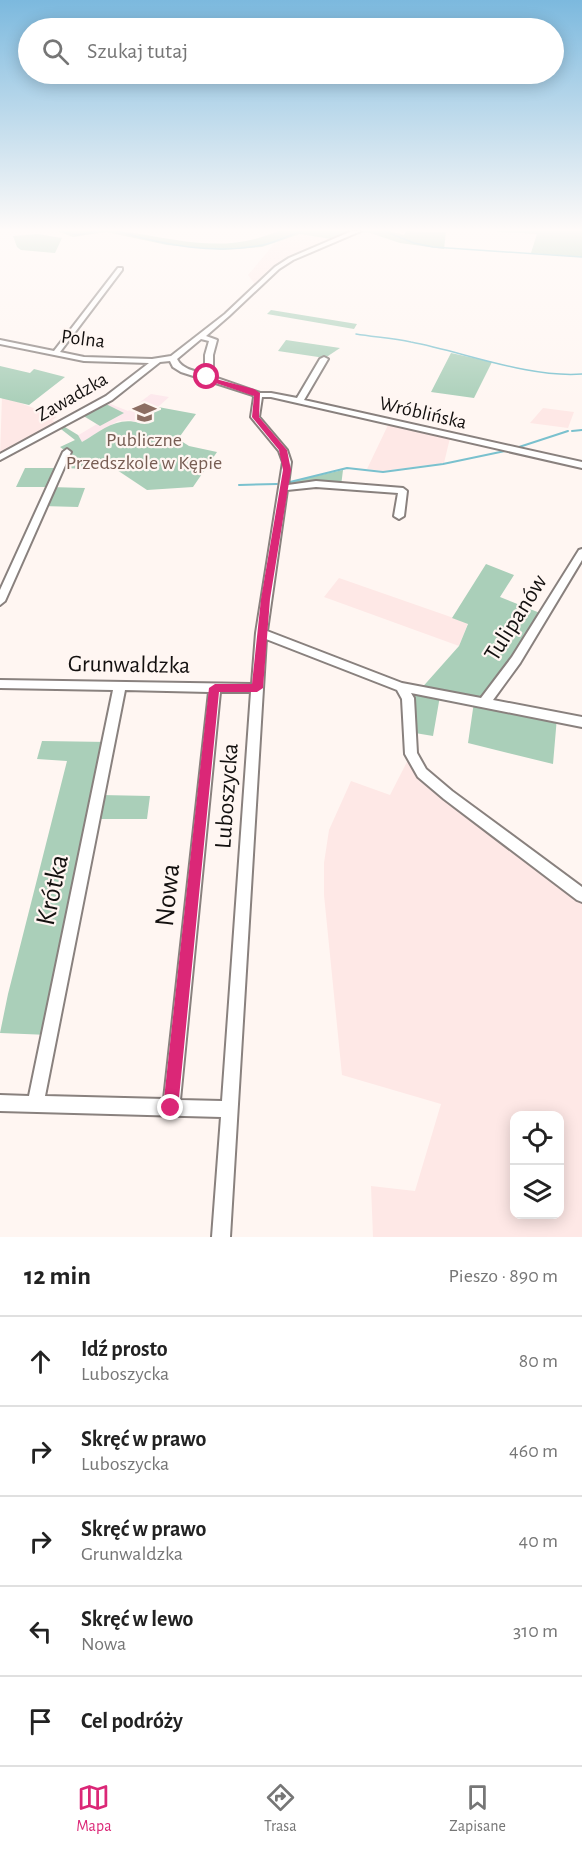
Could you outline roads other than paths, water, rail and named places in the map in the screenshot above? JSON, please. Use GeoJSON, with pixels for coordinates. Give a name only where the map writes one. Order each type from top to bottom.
{"type":"FeatureCollection","features":[{"type":"Feature","properties":{"kind":"street"},"geometry":{"type":"LineString","coordinates":[[56,353],[105,289]]}},
{"type":"Feature","properties":{"kind":"street"},"geometry":{"type":"LineString","coordinates":[[255,289],[175,356],[174,362],[180,368],[251,390],[257,395]]}},
{"type":"Feature","properties":{"kind":"street"},"geometry":{"type":"LineString","coordinates":[[200,336],[213,340],[214,343],[209,354],[212,368],[207,377]]}},
{"type":"Feature","properties":{"kind":"street","name":"Polna"},"geometry":{"type":"LineString","coordinates":[[0,342],[88,359],[160,360],[175,356]]}},
{"type":"Feature","properties":{"kind":"street"},"geometry":{"type":"LineString","coordinates":[[299,401],[324,359]]}},
{"type":"Feature","properties":{"kind":"street","name":"Zawadzka"},"geometry":{"type":"LineString","coordinates":[[0,457],[109,398],[160,360]]}},
{"type":"Feature","properties":{"kind":"street","name":"Wróblińska"},"geometry":{"type":"LineString","coordinates":[[257,395],[271,395],[299,401],[582,465]]}},
{"type":"Feature","properties":{"kind":"street","name":"Luboszycka"},"geometry":{"type":"LineString","coordinates":[[220,1237],[261,633],[287,470],[285,454],[255,417],[257,395]]}},
{"type":"Feature","properties":{"kind":"street"},"geometry":{"type":"LineString","coordinates":[[0,601],[67,452]]}},
{"type":"Feature","properties":{"kind":"street"},"geometry":{"type":"LineString","coordinates":[[284,488],[316,484],[403,491],[399,516]]}},
{"type":"Feature","properties":{"kind":"street","name":"Tulipanów"},"geometry":{"type":"LineString","coordinates":[[481,703],[487,700],[516,660],[582,552]]}},
{"type":"Feature","properties":{"kind":"street"},"geometry":{"type":"LineString","coordinates":[[261,633],[401,687],[582,722]]}},
{"type":"Feature","properties":{"kind":"street","name":"Grunwaldzka"},"geometry":{"type":"LineString","coordinates":[[0,684],[257,688]]}},
{"type":"Feature","properties":{"kind":"street","name":"Krótka"},"geometry":{"type":"LineString","coordinates":[[34,1104],[120,686]]}},
{"type":"Feature","properties":{"kind":"street"},"geometry":{"type":"LineString","coordinates":[[401,687],[408,698],[411,754],[422,772],[448,795],[582,895]]}},
{"type":"Feature","properties":{"kind":"street","name":"Nowa"},"geometry":{"type":"LineString","coordinates":[[171,1108],[215,688]]}},
{"type":"Feature","properties":{"kind":"street"},"geometry":{"type":"LineString","coordinates":[[0,1103],[229,1109]]}},
{"type":"Feature","properties":{"kind":"waterway"},"geometry":{"type":"LineString","coordinates":[[356,334],[431,346],[540,372],[582,374]]}},
{"type":"Feature","properties":{"kind":"waterway"},"geometry":{"type":"LineString","coordinates":[[572,431],[582,430]]}},
{"type":"Feature","properties":{"kind":"waterway"},"geometry":{"type":"LineString","coordinates":[[516,448],[568,431]]}},
{"type":"Feature","properties":{"kind":"waterway"},"geometry":{"type":"LineString","coordinates":[[290,482],[347,468],[383,472],[443,464],[505,451]]}},
{"type":"Feature","properties":{"kind":"waterway"},"geometry":{"type":"LineString","coordinates":[[239,485],[277,484]]}},
{"type":"Feature","properties":{"kind":"place","name":"Publiczne Przedszkole w Kępie"},"geometry":{"type":"Point","coordinates":[144,412]}}]}
